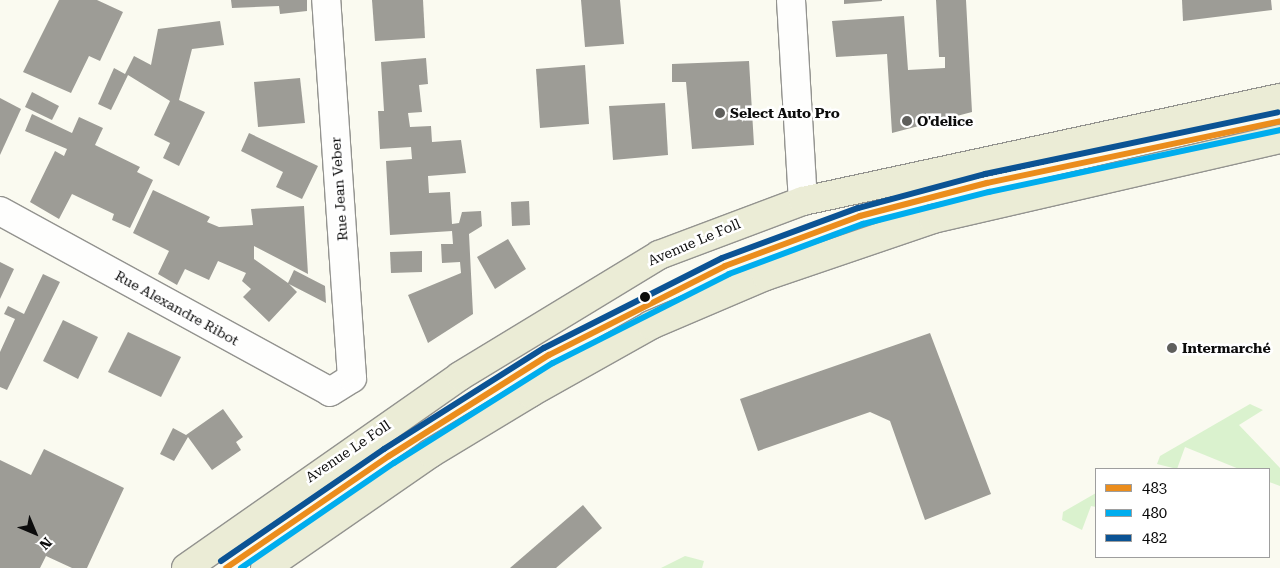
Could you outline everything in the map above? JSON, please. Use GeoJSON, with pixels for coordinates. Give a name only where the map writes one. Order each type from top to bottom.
{"type":"FeatureCollection","features":[{"type":"Feature","properties":{"kind":"main road","name":"Avenue Le Foll"},"geometry":{"type":"LineString","coordinates":[[186,568],[320,470],[596,290],[658,255],[803,201],[1280,98]]}},
{"type":"Feature","properties":{"kind":"main road"},"geometry":{"type":"LineString","coordinates":[[264,568],[431,453],[530,393],[651,325],[766,276],[933,219],[1280,139]]}},
{"type":"Feature","properties":{"kind":"street","name":"Rue Jean Veber"},"geometry":{"type":"LineString","coordinates":[[326,0],[352,378]]}},
{"type":"Feature","properties":{"kind":"street"},"geometry":{"type":"LineString","coordinates":[[791,0],[803,201]]}},
{"type":"Feature","properties":{"kind":"street","name":"Rue Alexandre Ribot"},"geometry":{"type":"LineString","coordinates":[[0,211],[330,392],[352,378]]}},
{"type":"Feature","properties":{"kind":"green space"},"geometry":{"type":"Polygon","coordinates":[[[1250,404],[1263,410],[1239,425],[1280,468],[1280,486],[1270,482],[1270,468],[1237,468],[1185,447],[1177,468],[1157,464],[1160,456],[1250,404]]]}},
{"type":"Feature","properties":{"kind":"green space"},"geometry":{"type":"Polygon","coordinates":[[[1095,494],[1095,507],[1091,506],[1082,530],[1062,520],[1063,512],[1095,494]]]}},
{"type":"Feature","properties":{"kind":"green space"},"geometry":{"type":"Polygon","coordinates":[[[685,556],[704,561],[702,568],[661,568],[685,556]]]}},
{"type":"Feature","properties":{"kind":"building"},"geometry":{"type":"Polygon","coordinates":[[[59,0],[97,0],[123,12],[100,61],[89,56],[71,93],[23,72],[59,0]]]}},
{"type":"Feature","properties":{"kind":"building"},"geometry":{"type":"Polygon","coordinates":[[[231,0],[307,0],[307,11],[280,14],[279,6],[232,8],[231,0]]]}},
{"type":"Feature","properties":{"kind":"building"},"geometry":{"type":"Polygon","coordinates":[[[372,0],[423,0],[425,38],[375,41],[372,0]]]}},
{"type":"Feature","properties":{"kind":"building"},"geometry":{"type":"Polygon","coordinates":[[[581,0],[620,0],[624,44],[585,47],[581,0]]]}},
{"type":"Feature","properties":{"kind":"building"},"geometry":{"type":"Polygon","coordinates":[[[844,0],[882,0],[882,1],[844,4],[844,0]]]}},
{"type":"Feature","properties":{"kind":"building"},"geometry":{"type":"Polygon","coordinates":[[[936,0],[966,0],[972,112],[892,133],[887,54],[836,57],[832,21],[904,16],[908,70],[945,68],[945,57],[939,57],[936,0]]]}},
{"type":"Feature","properties":{"kind":"building"},"geometry":{"type":"Polygon","coordinates":[[[1182,0],[1271,0],[1272,10],[1183,21],[1182,0]]]}},
{"type":"Feature","properties":{"kind":"building"},"geometry":{"type":"Polygon","coordinates":[[[220,21],[224,45],[192,49],[179,100],[205,112],[179,166],[163,158],[170,143],[154,135],[170,101],[128,75],[111,110],[98,104],[114,68],[125,74],[134,56],[151,65],[158,29],[220,21]]]}},
{"type":"Feature","properties":{"kind":"building"},"geometry":{"type":"Polygon","coordinates":[[[426,58],[428,84],[419,85],[422,112],[408,113],[410,127],[431,126],[432,142],[461,140],[466,173],[428,176],[429,193],[450,192],[452,224],[459,223],[462,212],[481,211],[482,226],[469,234],[473,314],[428,343],[408,295],[461,273],[460,262],[442,263],[441,244],[453,244],[452,231],[390,235],[386,161],[412,159],[411,147],[380,149],[378,111],[384,111],[381,62],[426,58]]]}},
{"type":"Feature","properties":{"kind":"building","name":"Select Auto Pro"},"geometry":{"type":"Polygon","coordinates":[[[749,61],[754,145],[692,149],[686,82],[672,82],[672,64],[749,61]]]}},
{"type":"Feature","properties":{"kind":"building"},"geometry":{"type":"Polygon","coordinates":[[[585,65],[589,124],[540,128],[536,69],[585,65]]]}},
{"type":"Feature","properties":{"kind":"building"},"geometry":{"type":"Polygon","coordinates":[[[300,78],[305,123],[258,127],[254,82],[300,78]]]}},
{"type":"Feature","properties":{"kind":"building"},"geometry":{"type":"Polygon","coordinates":[[[32,92],[59,106],[52,120],[25,107],[32,92]]]}},
{"type":"Feature","properties":{"kind":"building"},"geometry":{"type":"Polygon","coordinates":[[[0,98],[21,109],[0,155],[0,98]]]}},
{"type":"Feature","properties":{"kind":"building"},"geometry":{"type":"Polygon","coordinates":[[[665,103],[668,155],[613,160],[609,106],[665,103]]]}},
{"type":"Feature","properties":{"kind":"building"},"geometry":{"type":"Polygon","coordinates":[[[32,114],[72,133],[79,117],[103,128],[95,145],[140,167],[137,172],[153,180],[130,228],[112,220],[114,214],[72,194],[59,219],[30,202],[55,151],[64,156],[67,149],[25,131],[32,114]]]}},
{"type":"Feature","properties":{"kind":"building"},"geometry":{"type":"Polygon","coordinates":[[[249,133],[318,166],[302,199],[276,187],[283,172],[241,151],[249,133]]]}},
{"type":"Feature","properties":{"kind":"building"},"geometry":{"type":"Polygon","coordinates":[[[153,190],[210,217],[207,222],[219,227],[253,225],[251,209],[304,206],[308,274],[254,246],[254,259],[288,283],[294,270],[325,286],[326,303],[289,284],[297,292],[269,322],[243,297],[251,289],[242,281],[246,273],[218,261],[209,280],[185,269],[177,285],[158,274],[169,251],[133,233],[153,190]]]}},
{"type":"Feature","properties":{"kind":"building"},"geometry":{"type":"Polygon","coordinates":[[[529,201],[530,225],[512,226],[511,202],[529,201]]]}},
{"type":"Feature","properties":{"kind":"building"},"geometry":{"type":"Polygon","coordinates":[[[508,239],[526,269],[495,289],[477,257],[508,239]]]}},
{"type":"Feature","properties":{"kind":"building"},"geometry":{"type":"Polygon","coordinates":[[[422,251],[422,272],[391,273],[390,252],[422,251]]]}},
{"type":"Feature","properties":{"kind":"building"},"geometry":{"type":"Polygon","coordinates":[[[0,262],[14,269],[0,299],[0,262]]]}},
{"type":"Feature","properties":{"kind":"building"},"geometry":{"type":"Polygon","coordinates":[[[43,274],[60,282],[7,390],[0,387],[0,352],[15,319],[4,314],[8,306],[24,314],[43,274]]]}},
{"type":"Feature","properties":{"kind":"building"},"geometry":{"type":"Polygon","coordinates":[[[63,320],[98,337],[78,379],[43,361],[63,320]]]}},
{"type":"Feature","properties":{"kind":"building"},"geometry":{"type":"Polygon","coordinates":[[[128,332],[181,357],[161,397],[108,372],[128,332]]]}},
{"type":"Feature","properties":{"kind":"building"},"geometry":{"type":"Polygon","coordinates":[[[930,333],[991,494],[925,520],[890,421],[870,412],[758,451],[740,399],[930,333]]]}},
{"type":"Feature","properties":{"kind":"building"},"geometry":{"type":"Polygon","coordinates":[[[223,409],[243,437],[236,442],[241,450],[212,470],[188,437],[174,461],[160,454],[173,428],[186,435],[223,409]]]}},
{"type":"Feature","properties":{"kind":"building"},"geometry":{"type":"Polygon","coordinates":[[[44,449],[124,488],[87,568],[72,568],[46,556],[40,568],[0,568],[0,460],[31,475],[44,449]]]}},
{"type":"Feature","properties":{"kind":"building"},"geometry":{"type":"Polygon","coordinates":[[[583,505],[602,528],[556,568],[510,568],[583,505]]]}},
{"type":"Feature","properties":{"kind":"transit line","name":"482"},"geometry":{"type":"LineString","coordinates":[[221,561],[384,449],[544,348],[722,258],[858,208],[985,174],[1278,112]]}},
{"type":"Feature","properties":{"kind":"transit line","name":"483"},"geometry":{"type":"LineString","coordinates":[[226,568],[389,456],[549,355],[725,266],[860,216],[987,183],[1280,121]]}},
{"type":"Feature","properties":{"kind":"transit line","name":"480"},"geometry":{"type":"LineString","coordinates":[[241,568],[394,463],[553,363],[729,274],[863,224],[989,192],[1280,130]]}},
{"type":"Feature","properties":{"kind":"place","name":"Select Auto Pro"},"geometry":{"type":"Point","coordinates":[720,113]}},
{"type":"Feature","properties":{"kind":"place","name":"O'delice"},"geometry":{"type":"Point","coordinates":[907,121]}},
{"type":"Feature","properties":{"kind":"place","name":"Intermarché"},"geometry":{"type":"Point","coordinates":[1172,348]}}]}
